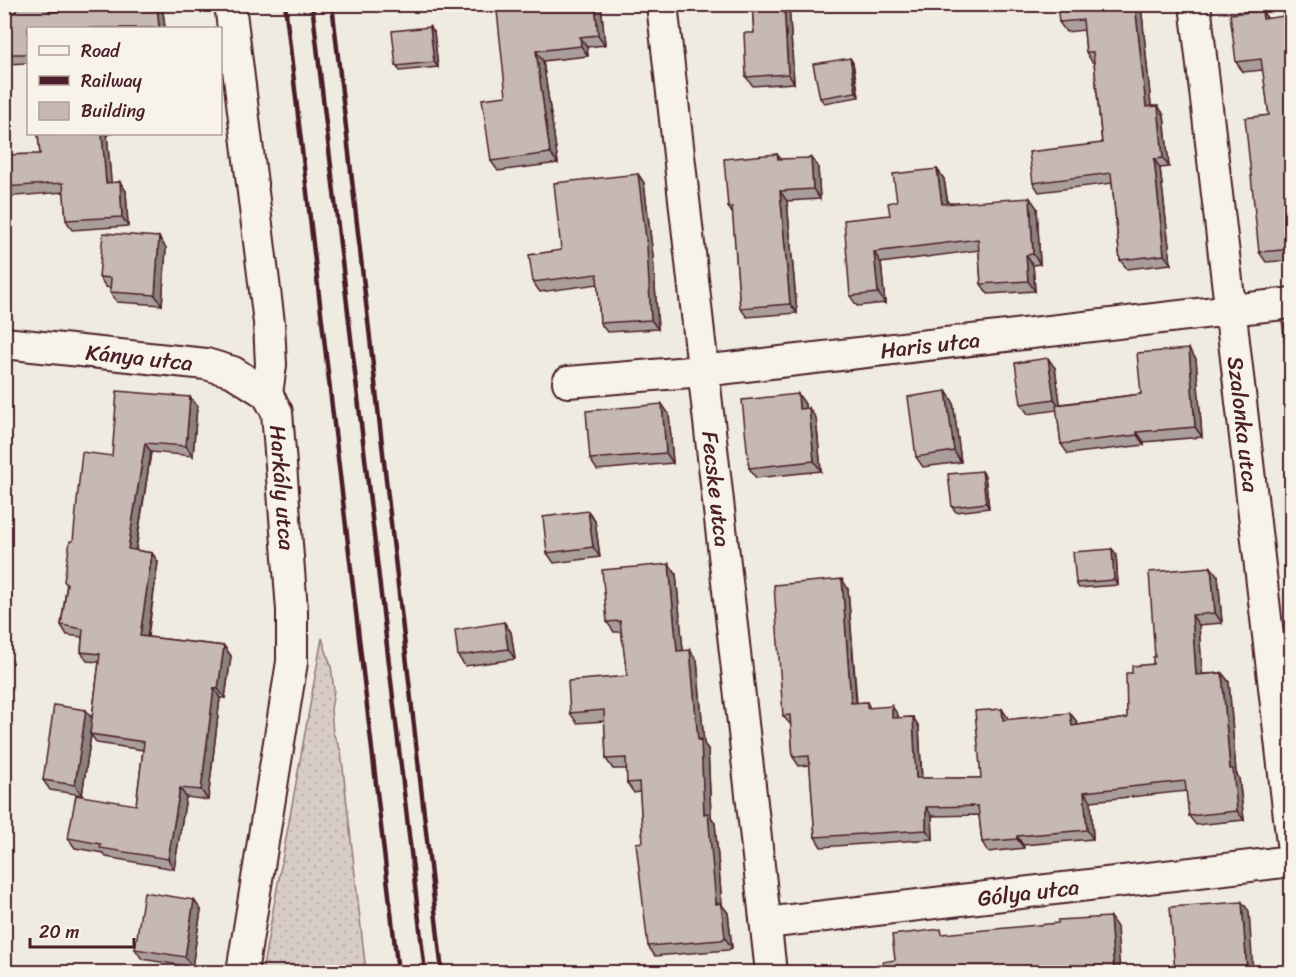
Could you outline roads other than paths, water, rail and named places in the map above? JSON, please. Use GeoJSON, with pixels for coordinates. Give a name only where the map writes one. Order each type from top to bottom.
{"type":"FeatureCollection","features":[{"type":"Feature","properties":{"kind":"street","name":"Harkály utca"},"geometry":{"type":"LineString","coordinates":[[230,4],[269,323],[271,365],[267,394],[277,412],[292,610],[292,662],[242,972]]}},
{"type":"Feature","properties":{"kind":"street","name":"Fecske utca"},"geometry":{"type":"LineString","coordinates":[[662,4],[771,972]]}},
{"type":"Feature","properties":{"kind":"street","name":"Szalonka utca"},"geometry":{"type":"LineString","coordinates":[[1195,4],[1292,843]]}},
{"type":"Feature","properties":{"kind":"street","name":"Haris utca"},"geometry":{"type":"LineString","coordinates":[[568,382],[702,371],[1292,303]]}},
{"type":"Feature","properties":{"kind":"street","name":"Kánya utca"},"geometry":{"type":"LineString","coordinates":[[4,343],[206,364],[233,372],[267,394]]}},
{"type":"Feature","properties":{"kind":"street","name":"Gólya utca"},"geometry":{"type":"LineString","coordinates":[[766,923],[1292,861]]}},
{"type":"Feature","properties":{"kind":"railway"},"geometry":{"type":"LineString","coordinates":[[285,4],[398,972]]}},
{"type":"Feature","properties":{"kind":"railway"},"geometry":{"type":"LineString","coordinates":[[312,4],[425,972]]}},
{"type":"Feature","properties":{"kind":"railway"},"geometry":{"type":"LineString","coordinates":[[332,4],[442,972]]}}]}
